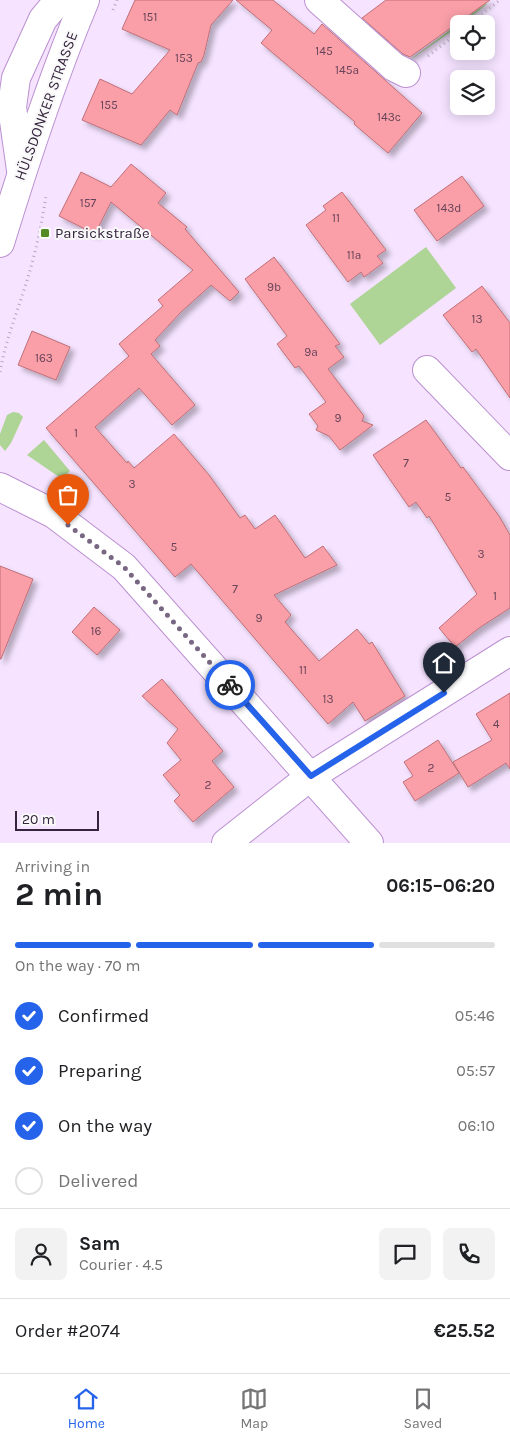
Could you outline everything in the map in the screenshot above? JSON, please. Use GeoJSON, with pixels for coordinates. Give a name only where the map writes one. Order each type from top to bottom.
{"type":"FeatureCollection","features":[{"type":"Feature","properties":{"kind":"street"},"geometry":{"type":"LineString","coordinates":[[0,199],[21,174],[12,107],[16,78],[43,19],[59,0]]}},
{"type":"Feature","properties":{"kind":"street","name":"HÜLSDONKER STRASSE"},"geometry":{"type":"LineString","coordinates":[[0,243],[21,174],[85,0]]}},
{"type":"Feature","properties":{"kind":"street"},"geometry":{"type":"LineString","coordinates":[[319,0],[394,67],[406,73]]}},
{"type":"Feature","properties":{"kind":"street"},"geometry":{"type":"LineString","coordinates":[[427,370],[510,456]]}},
{"type":"Feature","properties":{"kind":"street"},"geometry":{"type":"LineString","coordinates":[[0,487],[54,514],[124,567],[369,843]]}},
{"type":"Feature","properties":{"kind":"street"},"geometry":{"type":"LineString","coordinates":[[226,843],[311,776],[510,651]]}},
{"type":"Feature","properties":{"kind":"path"},"geometry":{"type":"LineString","coordinates":[[110,18],[117,0]]}},
{"type":"Feature","properties":{"kind":"path"},"geometry":{"type":"LineString","coordinates":[[481,15],[500,0]]}},
{"type":"Feature","properties":{"kind":"path"},"geometry":{"type":"LineString","coordinates":[[406,73],[450,39]]}},
{"type":"Feature","properties":{"kind":"path"},"geometry":{"type":"LineString","coordinates":[[0,372],[5,346],[25,288],[42,220],[47,191]]}},
{"type":"Feature","properties":{"kind":"green space"},"geometry":{"type":"Polygon","coordinates":[[[486,3],[487,4],[473,15],[470,15],[486,3]]]}},
{"type":"Feature","properties":{"kind":"green space"},"geometry":{"type":"Polygon","coordinates":[[[450,30],[450,32],[403,65],[450,30]]]}},
{"type":"Feature","properties":{"kind":"green space"},"geometry":{"type":"Polygon","coordinates":[[[426,247],[456,288],[380,345],[350,304],[426,247]]]}},
{"type":"Feature","properties":{"kind":"green space"},"geometry":{"type":"Polygon","coordinates":[[[13,412],[19,413],[23,417],[11,443],[5,451],[0,445],[0,434],[7,415],[13,412]]]}},
{"type":"Feature","properties":{"kind":"green space"},"geometry":{"type":"Polygon","coordinates":[[[44,440],[70,471],[62,479],[27,455],[44,440]]]}},
{"type":"Feature","properties":{"kind":"building"},"geometry":{"type":"Polygon","coordinates":[[[135,0],[233,0],[211,25],[204,55],[201,62],[198,63],[177,115],[170,110],[141,145],[82,120],[100,79],[132,94],[170,50],[122,29],[135,0]]]}},
{"type":"Feature","properties":{"kind":"building"},"geometry":{"type":"Polygon","coordinates":[[[236,0],[273,0],[314,34],[322,24],[422,113],[388,153],[354,124],[355,122],[261,43],[272,30],[236,0]]]}},
{"type":"Feature","properties":{"kind":"building"},"geometry":{"type":"Polygon","coordinates":[[[386,0],[490,0],[469,15],[450,15],[450,28],[410,57],[403,54],[362,18],[386,0]]]}},
{"type":"Feature","properties":{"kind":"building"},"geometry":{"type":"Polygon","coordinates":[[[131,164],[166,193],[158,203],[187,227],[185,229],[239,292],[230,301],[211,285],[181,312],[155,340],[160,346],[151,354],[195,405],[172,425],[139,388],[95,427],[127,463],[128,461],[134,468],[174,434],[209,475],[240,518],[245,515],[255,529],[275,515],[305,558],[323,546],[337,565],[274,595],[291,615],[285,622],[319,661],[357,629],[369,644],[372,642],[405,696],[365,721],[353,702],[328,724],[191,564],[175,577],[46,428],[129,356],[119,344],[163,306],[158,300],[193,270],[111,202],[95,234],[59,216],[81,172],[111,187],[131,164]]]}},
{"type":"Feature","properties":{"kind":"building"},"geometry":{"type":"Polygon","coordinates":[[[462,176],[484,206],[437,241],[414,210],[462,176]]]}},
{"type":"Feature","properties":{"kind":"building"},"geometry":{"type":"Polygon","coordinates":[[[342,192],[386,250],[377,256],[383,263],[364,277],[361,272],[348,282],[306,225],[326,210],[323,206],[342,192]]]}},
{"type":"Feature","properties":{"kind":"building"},"geometry":{"type":"Polygon","coordinates":[[[274,257],[340,344],[335,346],[344,357],[328,369],[364,416],[362,421],[373,425],[340,450],[329,436],[316,430],[318,426],[309,414],[326,402],[299,366],[295,368],[277,344],[287,336],[245,279],[274,257]]]}},
{"type":"Feature","properties":{"kind":"building"},"geometry":{"type":"Polygon","coordinates":[[[482,286],[510,323],[510,398],[476,349],[472,352],[443,315],[482,286]]]}},
{"type":"Feature","properties":{"kind":"building"},"geometry":{"type":"Polygon","coordinates":[[[32,331],[70,347],[56,380],[18,365],[32,331]]]}},
{"type":"Feature","properties":{"kind":"building"},"geometry":{"type":"Polygon","coordinates":[[[426,420],[499,516],[510,535],[510,608],[479,628],[455,647],[439,628],[477,594],[429,516],[427,518],[416,502],[409,507],[373,455],[426,420]]]}},
{"type":"Feature","properties":{"kind":"building"},"geometry":{"type":"Polygon","coordinates":[[[0,566],[33,579],[1,659],[0,659],[0,566]]]}},
{"type":"Feature","properties":{"kind":"building"},"geometry":{"type":"Polygon","coordinates":[[[94,607],[120,630],[97,655],[72,632],[94,607]]]}},
{"type":"Feature","properties":{"kind":"building"},"geometry":{"type":"Polygon","coordinates":[[[162,679],[223,751],[212,761],[234,787],[193,822],[174,801],[180,795],[163,775],[181,760],[167,743],[178,729],[142,696],[162,679]]]}},
{"type":"Feature","properties":{"kind":"building"},"geometry":{"type":"Polygon","coordinates":[[[510,693],[510,769],[506,763],[468,787],[453,762],[492,740],[476,714],[510,693]]]}},
{"type":"Feature","properties":{"kind":"building"},"geometry":{"type":"Polygon","coordinates":[[[438,740],[459,773],[415,801],[403,782],[413,776],[404,762],[438,740]]]}},
{"type":"Feature","properties":{"kind":"way so far"},"geometry":{"type":"LineString","coordinates":[[68,525],[124,567],[230,685]]}},
{"type":"Feature","properties":{"kind":"place","name":"Parsickstraße"},"geometry":{"type":"Point","coordinates":[45,233]}},
{"type":"Feature","properties":{"kind":"route"},"geometry":{"type":"LineString","coordinates":[[230,685],[311,776],[444,693]]}}]}
